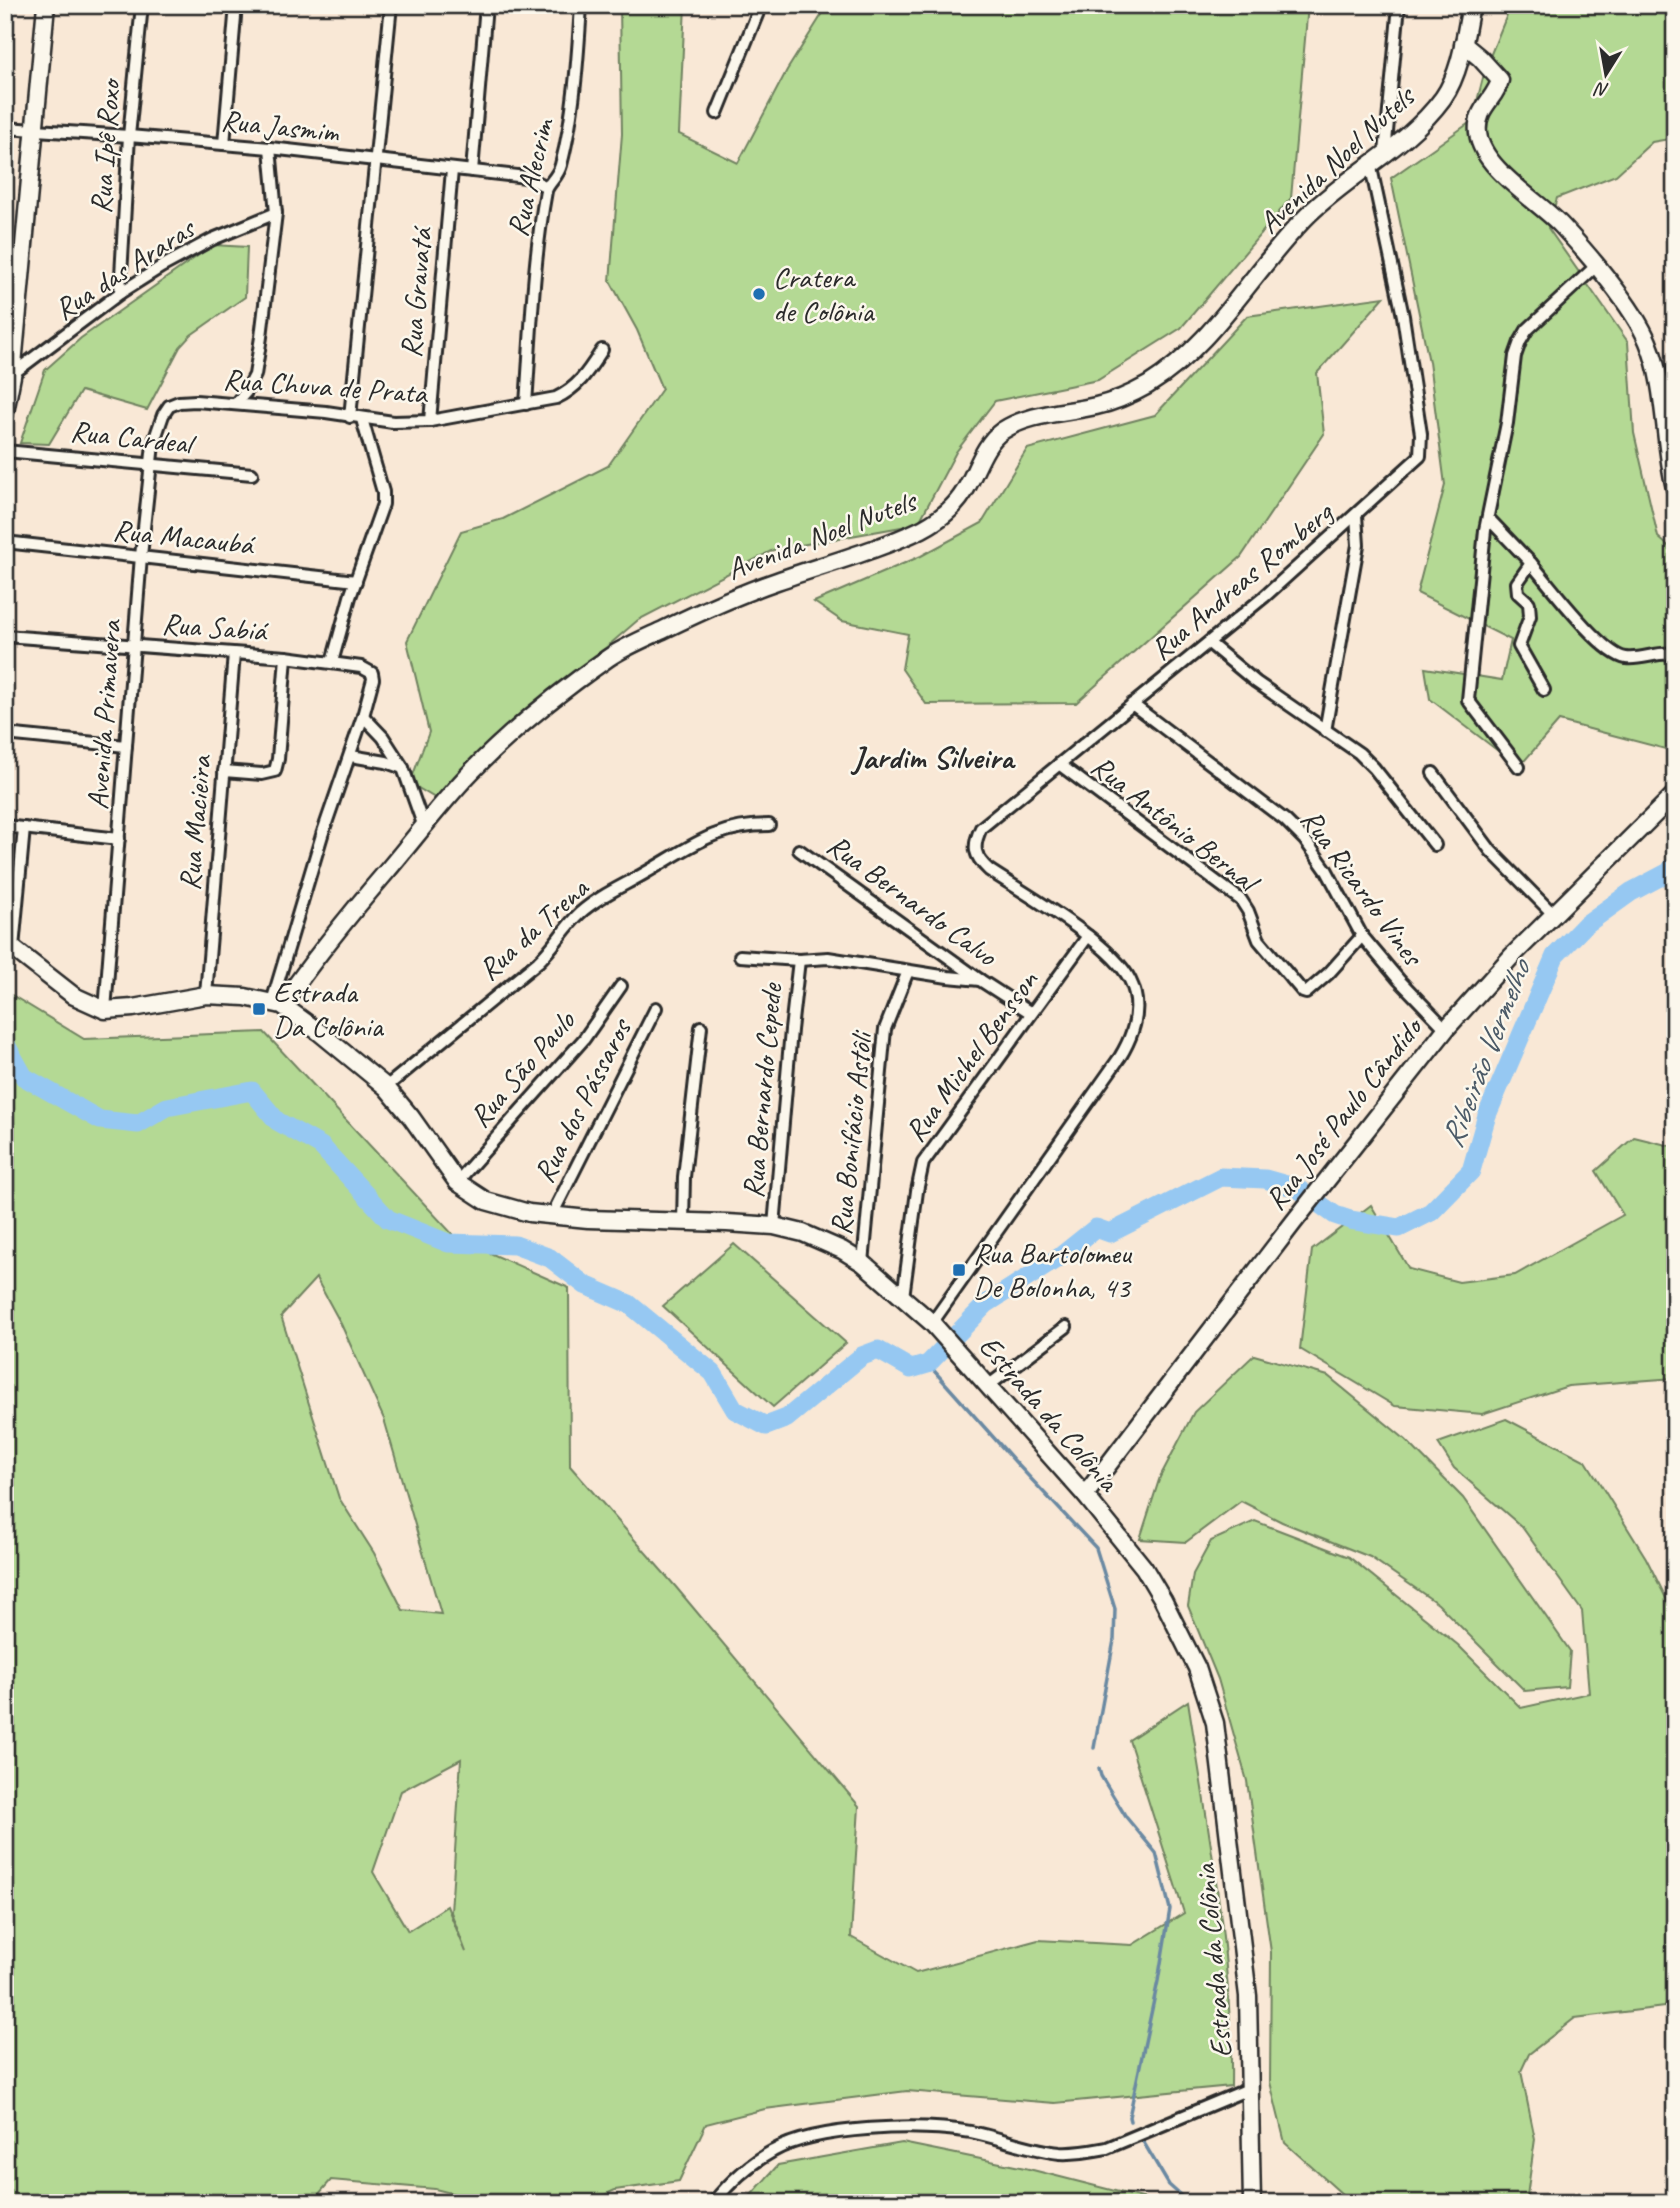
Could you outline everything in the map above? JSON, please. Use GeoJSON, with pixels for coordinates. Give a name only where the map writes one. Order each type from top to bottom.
{"type":"FeatureCollection","features":[{"type":"Feature","properties":{"kind":"street"},"geometry":{"type":"LineString","coordinates":[[5,412],[36,130],[46,5]]}},
{"type":"Feature","properties":{"kind":"street","name":"Rua Ipê Roxo"},"geometry":{"type":"LineString","coordinates":[[120,293],[129,136],[142,5]]}},
{"type":"Feature","properties":{"kind":"street"},"geometry":{"type":"LineString","coordinates":[[224,144],[236,5]]}},
{"type":"Feature","properties":{"kind":"street"},"geometry":{"type":"LineString","coordinates":[[350,417],[391,5]]}},
{"type":"Feature","properties":{"kind":"street"},"geometry":{"type":"LineString","coordinates":[[472,171],[486,5]]}},
{"type":"Feature","properties":{"kind":"street","name":"Rua Alecrim"},"geometry":{"type":"LineString","coordinates":[[527,404],[536,271],[547,187],[558,175],[564,153],[581,5]]}},
{"type":"Feature","properties":{"kind":"street"},"geometry":{"type":"LineString","coordinates":[[717,113],[761,5]]}},
{"type":"Feature","properties":{"kind":"street"},"geometry":{"type":"LineString","coordinates":[[1385,153],[1399,5]]}},
{"type":"Feature","properties":{"kind":"street","name":"Avenida Noel Nutels"},"geometry":{"type":"LineString","coordinates":[[277,1003],[469,775],[575,681],[612,655],[690,617],[775,581],[847,558],[923,528],[943,516],[962,496],[993,438],[1004,430],[1029,419],[1117,400],[1166,373],[1220,319],[1292,231],[1343,183],[1420,124],[1442,98],[1454,75],[1471,5]]}},
{"type":"Feature","properties":{"kind":"street"},"geometry":{"type":"LineString","coordinates":[[1462,44],[1480,58],[1500,80],[1498,87],[1486,101],[1479,120],[1479,138],[1488,158],[1552,215],[1613,286],[1647,340],[1660,387],[1675,488]]}},
{"type":"Feature","properties":{"kind":"street","name":"Rua Jasmim"},"geometry":{"type":"LineString","coordinates":[[5,128],[270,148],[526,177],[547,187]]}},
{"type":"Feature","properties":{"kind":"street"},"geometry":{"type":"LineString","coordinates":[[236,403],[255,375],[258,363],[276,212],[270,148]]}},
{"type":"Feature","properties":{"kind":"street","name":"Rua Andreas Romberg"},"geometry":{"type":"LineString","coordinates":[[1088,936],[978,860],[974,846],[981,828],[1209,643],[1420,456],[1421,434],[1403,316],[1370,163]]}},
{"type":"Feature","properties":{"kind":"street","name":"Rua Gravatá"},"geometry":{"type":"LineString","coordinates":[[429,421],[452,170]]}},
{"type":"Feature","properties":{"kind":"street","name":"Rua das Araras"},"geometry":{"type":"LineString","coordinates":[[9,374],[160,267],[276,212]]}},
{"type":"Feature","properties":{"kind":"street"},"geometry":{"type":"LineString","coordinates":[[1519,767],[1468,700],[1488,518],[1507,423],[1511,378],[1520,342],[1527,330],[1595,266]]}},
{"type":"Feature","properties":{"kind":"street","name":"Rua Chuva de Prata"},"geometry":{"type":"LineString","coordinates":[[158,426],[169,407],[179,402],[236,403],[393,422],[429,421],[556,398],[582,381],[603,350]]}},
{"type":"Feature","properties":{"kind":"street"},"geometry":{"type":"LineString","coordinates":[[332,662],[383,504],[383,492],[362,419]]}},
{"type":"Feature","properties":{"kind":"street","name":"Avenida Primavera"},"geometry":{"type":"LineString","coordinates":[[105,1010],[141,556],[151,463],[158,426]]}},
{"type":"Feature","properties":{"kind":"street","name":"Rua Cardeal"},"geometry":{"type":"LineString","coordinates":[[5,451],[252,474]]}},
{"type":"Feature","properties":{"kind":"street"},"geometry":{"type":"LineString","coordinates":[[1325,731],[1358,545],[1356,515]]}},
{"type":"Feature","properties":{"kind":"street"},"geometry":{"type":"LineString","coordinates":[[1488,518],[1604,647],[1625,658],[1666,652],[1675,654]]}},
{"type":"Feature","properties":{"kind":"street","name":"Rua Macaubá"},"geometry":{"type":"LineString","coordinates":[[5,542],[356,581]]}},
{"type":"Feature","properties":{"kind":"street"},"geometry":{"type":"LineString","coordinates":[[1531,563],[1517,583],[1518,593],[1529,603],[1530,617],[1519,646],[1544,690]]}},
{"type":"Feature","properties":{"kind":"street","name":"Rua Sabiá"},"geometry":{"type":"LineString","coordinates":[[5,636],[286,657],[361,667],[374,676],[363,716]]}},
{"type":"Feature","properties":{"kind":"street"},"geometry":{"type":"LineString","coordinates":[[1209,643],[1256,682],[1359,754],[1374,768],[1435,845]]}},
{"type":"Feature","properties":{"kind":"street","name":"Rua Macieira"},"geometry":{"type":"LineString","coordinates":[[206,995],[234,654]]}},
{"type":"Feature","properties":{"kind":"street"},"geometry":{"type":"LineString","coordinates":[[224,771],[262,774],[275,771],[286,657]]}},
{"type":"Feature","properties":{"kind":"street","name":"Rua Ricardo Vines"},"geometry":{"type":"LineString","coordinates":[[1132,704],[1285,820],[1306,840],[1327,871],[1362,936],[1446,1029]]}},
{"type":"Feature","properties":{"kind":"street"},"geometry":{"type":"LineString","coordinates":[[277,1003],[322,835],[363,716],[383,737],[403,768],[424,827]]}},
{"type":"Feature","properties":{"kind":"street"},"geometry":{"type":"LineString","coordinates":[[5,734],[126,746]]}},
{"type":"Feature","properties":{"kind":"street"},"geometry":{"type":"LineString","coordinates":[[351,755],[403,768]]}},
{"type":"Feature","properties":{"kind":"street","name":"Rua Antônio Bernal"},"geometry":{"type":"LineString","coordinates":[[1059,764],[1241,900],[1259,940],[1303,992],[1306,993],[1317,985],[1362,936]]}},
{"type":"Feature","properties":{"kind":"street"},"geometry":{"type":"LineString","coordinates":[[1433,773],[1491,851],[1553,914]]}},
{"type":"Feature","properties":{"kind":"street","name":"Rua José Paulo Cândido"},"geometry":{"type":"LineString","coordinates":[[1085,1495],[1293,1223],[1446,1029],[1553,914],[1675,794]]}},
{"type":"Feature","properties":{"kind":"street","name":"Rua da Trena"},"geometry":{"type":"LineString","coordinates":[[386,1087],[538,962],[580,913],[705,837],[742,827],[769,825]]}},
{"type":"Feature","properties":{"kind":"street"},"geometry":{"type":"LineString","coordinates":[[5,827],[119,839]]}},
{"type":"Feature","properties":{"kind":"street"},"geometry":{"type":"LineString","coordinates":[[9,945],[24,828]]}},
{"type":"Feature","properties":{"kind":"street","name":"Rua Bernardo Calvo"},"geometry":{"type":"LineString","coordinates":[[799,849],[1031,1013]]}},
{"type":"Feature","properties":{"kind":"street"},"geometry":{"type":"LineString","coordinates":[[932,1323],[1129,1042],[1136,1011],[1135,996],[1129,979],[1116,960],[1088,936]]}},
{"type":"Feature","properties":{"kind":"street","name":"Rua Michel Bensson"},"geometry":{"type":"LineString","coordinates":[[904,1297],[923,1163],[1088,936]]}},
{"type":"Feature","properties":{"kind":"street","name":"Estrada da Colônia"},"geometry":{"type":"LineString","coordinates":[[9,945],[74,996],[105,1010],[133,1008],[206,995],[277,1003],[320,1032],[386,1087],[457,1182],[486,1202],[503,1208],[588,1219],[774,1226],[803,1233],[842,1250],[863,1263],[932,1323],[1085,1495],[1144,1568],[1197,1668],[1215,1723],[1248,1996],[1252,2203]]}},
{"type":"Feature","properties":{"kind":"street"},"geometry":{"type":"LineString","coordinates":[[740,956],[799,960],[828,958],[981,980]]}},
{"type":"Feature","properties":{"kind":"street","name":"Rua Bernardo Cepede"},"geometry":{"type":"LineString","coordinates":[[774,1226],[790,1030],[799,960]]}},
{"type":"Feature","properties":{"kind":"street","name":"Rua Bonifácio Astôli"},"geometry":{"type":"LineString","coordinates":[[863,1263],[885,1029],[908,971]]}},
{"type":"Feature","properties":{"kind":"street","name":"Rua São Paulo"},"geometry":{"type":"LineString","coordinates":[[457,1182],[584,1039],[621,986]]}},
{"type":"Feature","properties":{"kind":"street","name":"Rua dos Pássaros"},"geometry":{"type":"LineString","coordinates":[[552,1215],[656,1008]]}},
{"type":"Feature","properties":{"kind":"street"},"geometry":{"type":"LineString","coordinates":[[683,1223],[684,1177],[701,1027]]}},
{"type":"Feature","properties":{"kind":"street"},"geometry":{"type":"LineString","coordinates":[[988,1386],[1066,1327]]}},
{"type":"Feature","properties":{"kind":"street"},"geometry":{"type":"LineString","coordinates":[[713,2203],[746,2170],[773,2150],[802,2138],[895,2128],[936,2127],[972,2132],[1059,2152],[1084,2152],[1107,2148],[1251,2088]]}},
{"type":"Feature","properties":{"kind":"green space"},"geometry":{"type":"Polygon","coordinates":[[[620,5],[685,5],[679,134],[738,163],[787,70],[828,5],[1308,5],[1291,198],[1181,328],[1098,380],[995,401],[956,452],[918,524],[773,550],[638,620],[574,675],[440,801],[410,783],[429,732],[407,641],[461,531],[503,519],[608,466],[662,389],[637,330],[610,281],[622,134],[620,5]]]}},
{"type":"Feature","properties":{"kind":"green space"},"geometry":{"type":"Polygon","coordinates":[[[1511,5],[1675,5],[1675,138],[1652,142],[1616,175],[1557,198],[1548,228],[1628,342],[1634,433],[1658,537],[1675,552],[1675,744],[1669,750],[1559,721],[1519,767],[1430,699],[1425,668],[1502,680],[1511,640],[1417,593],[1445,485],[1429,362],[1391,178],[1472,121],[1486,66],[1511,5]]]}},
{"type":"Feature","properties":{"kind":"green space"},"geometry":{"type":"Polygon","coordinates":[[[213,245],[247,247],[245,297],[191,335],[180,347],[147,410],[81,391],[49,444],[20,443],[45,370],[81,338],[213,245]]]}},
{"type":"Feature","properties":{"kind":"green space"},"geometry":{"type":"Polygon","coordinates":[[[1384,297],[1317,373],[1324,434],[1241,557],[1076,703],[926,704],[902,669],[908,634],[842,621],[814,602],[921,556],[982,523],[1027,449],[1155,415],[1247,316],[1384,297]]]}},
{"type":"Feature","properties":{"kind":"green space"},"geometry":{"type":"Polygon","coordinates":[[[5,991],[84,1039],[264,1032],[456,1238],[569,1288],[570,1466],[675,1586],[859,1806],[851,1937],[916,1973],[1038,1940],[1132,1945],[1184,1913],[1129,1740],[1188,1701],[1224,1941],[1231,2038],[1231,2086],[1055,2103],[907,2091],[765,2109],[706,2124],[679,2181],[615,2190],[587,2203],[491,2203],[435,2189],[331,2180],[311,2203],[5,2203],[5,991]],[[316,1278],[281,1316],[339,1498],[374,1553],[403,1610],[441,1614],[384,1419],[341,1324],[316,1278]],[[461,1759],[401,1791],[373,1872],[408,1931],[447,1906],[466,1952],[451,1912],[461,1759]]]}},
{"type":"Feature","properties":{"kind":"green space"},"geometry":{"type":"Polygon","coordinates":[[[1634,1137],[1675,1147],[1675,1378],[1568,1386],[1482,1414],[1395,1406],[1300,1349],[1312,1250],[1371,1205],[1409,1269],[1459,1282],[1515,1275],[1623,1215],[1596,1171],[1634,1137]]]}},
{"type":"Feature","properties":{"kind":"green space"},"geometry":{"type":"Polygon","coordinates":[[[734,1244],[846,1343],[773,1407],[663,1306],[734,1244]]]}},
{"type":"Feature","properties":{"kind":"green space"},"geometry":{"type":"Polygon","coordinates":[[[1254,1355],[1328,1376],[1406,1440],[1463,1498],[1570,1651],[1567,1687],[1525,1691],[1438,1604],[1370,1557],[1282,1522],[1241,1501],[1186,1542],[1140,1539],[1160,1477],[1194,1412],[1254,1355]]]}},
{"type":"Feature","properties":{"kind":"green space"},"geometry":{"type":"Polygon","coordinates":[[[1506,1419],[1586,1461],[1646,1558],[1675,1616],[1675,2000],[1664,2007],[1575,2018],[1529,2054],[1521,2071],[1535,2139],[1526,2203],[1352,2203],[1285,2143],[1270,2082],[1271,1952],[1247,1781],[1218,1679],[1188,1606],[1193,1574],[1211,1541],[1255,1521],[1349,1557],[1458,1645],[1521,1708],[1589,1693],[1582,1611],[1522,1527],[1454,1468],[1438,1443],[1506,1419]]]}},
{"type":"Feature","properties":{"kind":"green space"},"geometry":{"type":"Polygon","coordinates":[[[902,2143],[1025,2168],[1162,2203],[744,2203],[778,2165],[902,2143]]]}},
{"type":"Feature","properties":{"kind":"waterway","name":"Ribeirão Vermelho"},"geometry":{"type":"LineString","coordinates":[[5,1043],[24,1077],[100,1120],[138,1124],[167,1107],[252,1091],[277,1121],[321,1146],[388,1219],[448,1243],[515,1245],[550,1258],[585,1285],[629,1304],[713,1373],[735,1410],[766,1426],[787,1418],[862,1356],[878,1350],[911,1369],[928,1364],[986,1304],[1061,1256],[1096,1228],[1110,1233],[1221,1177],[1265,1179],[1297,1188],[1335,1215],[1350,1220],[1399,1228],[1431,1212],[1471,1171],[1487,1115],[1555,956],[1585,925],[1631,892],[1669,872],[1675,864]]}},
{"type":"Feature","properties":{"kind":"waterway"},"geometry":{"type":"LineString","coordinates":[[928,1364],[1096,1548],[1115,1609],[1114,1640],[1094,1748]]}},
{"type":"Feature","properties":{"kind":"waterway"},"geometry":{"type":"LineString","coordinates":[[1099,1769],[1126,1817],[1156,1853],[1170,1909],[1130,2121]]}},
{"type":"Feature","properties":{"kind":"waterway"},"geometry":{"type":"LineString","coordinates":[[1141,2138],[1169,2185],[1189,2203]]}},
{"type":"Feature","properties":{"kind":"place","name":"Cratera de Colônia"},"geometry":{"type":"Point","coordinates":[759,294]}},
{"type":"Feature","properties":{"kind":"place","name":"Estrada Da Colônia"},"geometry":{"type":"Point","coordinates":[259,1009]}},
{"type":"Feature","properties":{"kind":"place","name":"Rua Bartolomeu De Bolonha, 43"},"geometry":{"type":"Point","coordinates":[959,1270]}},
{"type":"Feature","properties":{"kind":"district","name":"Jardim Silveira"},"geometry":{"type":"Point","coordinates":[933,757]}}]}
